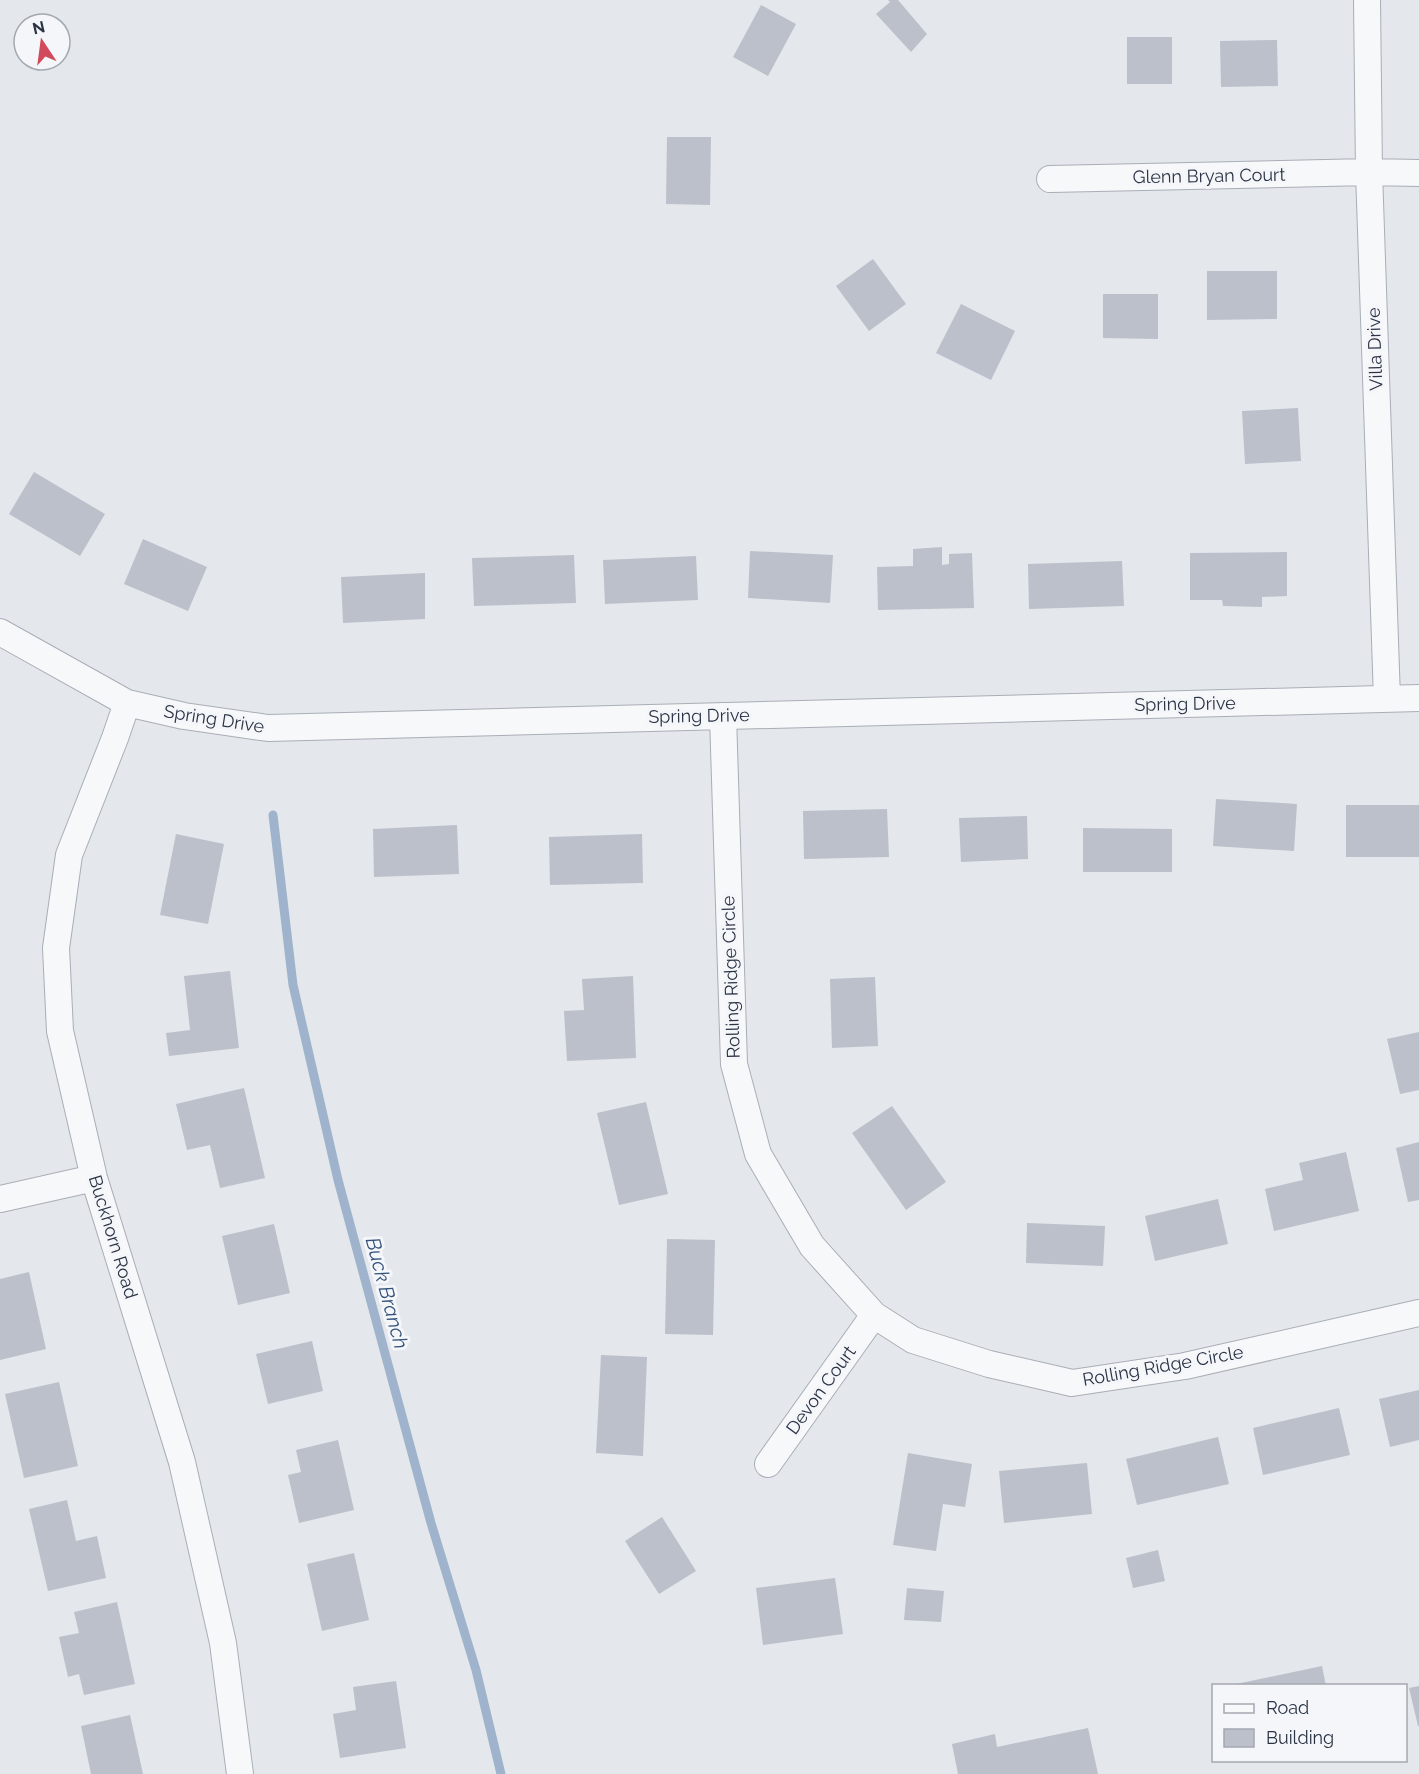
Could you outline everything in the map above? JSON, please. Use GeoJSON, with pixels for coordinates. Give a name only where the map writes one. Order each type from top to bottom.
{"type":"FeatureCollection","features":[{"type":"Feature","properties":{"kind":"street","name":"Villa Drive"},"geometry":{"type":"LineString","coordinates":[[1367,0],[1369,172],[1387,699]]}},
{"type":"Feature","properties":{"kind":"street","name":"Glenn Bryan Court"},"geometry":{"type":"LineString","coordinates":[[1050,179],[1369,172],[1419,173]]}},
{"type":"Feature","properties":{"kind":"street","name":"Spring Drive"},"geometry":{"type":"LineString","coordinates":[[0,632],[127,702],[184,716],[268,728],[1419,698]]}},
{"type":"Feature","properties":{"kind":"street","name":"Buckhorn Road"},"geometry":{"type":"LineString","coordinates":[[127,702],[69,855],[56,948],[60,1031],[94,1178],[182,1462],[223,1643],[240,1774]]}},
{"type":"Feature","properties":{"kind":"street","name":"Rolling Ridge Circle"},"geometry":{"type":"LineString","coordinates":[[723,716],[734,1064],[758,1154],[813,1246],[874,1316],[913,1340],[989,1364],[1072,1383],[1185,1366],[1419,1313]]}},
{"type":"Feature","properties":{"kind":"street"},"geometry":{"type":"LineString","coordinates":[[0,1199],[94,1178]]}},
{"type":"Feature","properties":{"kind":"street","name":"Devon Court"},"geometry":{"type":"LineString","coordinates":[[768,1464],[874,1316]]}},
{"type":"Feature","properties":{"kind":"building"},"geometry":{"type":"Polygon","coordinates":[[[888,0],[898,0],[927,34],[911,52],[876,14],[890,2],[888,0]]]}},
{"type":"Feature","properties":{"kind":"building"},"geometry":{"type":"Polygon","coordinates":[[[761,5],[796,24],[768,76],[733,57],[761,5]]]}},
{"type":"Feature","properties":{"kind":"building"},"geometry":{"type":"Polygon","coordinates":[[[1127,37],[1172,37],[1172,84],[1127,84],[1127,37]]]}},
{"type":"Feature","properties":{"kind":"building"},"geometry":{"type":"Polygon","coordinates":[[[1277,40],[1278,86],[1221,87],[1220,41],[1277,40]]]}},
{"type":"Feature","properties":{"kind":"building"},"geometry":{"type":"Polygon","coordinates":[[[667,137],[711,137],[710,205],[666,204],[667,137]]]}},
{"type":"Feature","properties":{"kind":"building"},"geometry":{"type":"Polygon","coordinates":[[[873,259],[906,304],[869,331],[836,286],[873,259]]]}},
{"type":"Feature","properties":{"kind":"building"},"geometry":{"type":"Polygon","coordinates":[[[1207,271],[1277,271],[1277,319],[1207,320],[1207,271]]]}},
{"type":"Feature","properties":{"kind":"building"},"geometry":{"type":"Polygon","coordinates":[[[1103,294],[1158,294],[1158,339],[1103,338],[1103,294]]]}},
{"type":"Feature","properties":{"kind":"building"},"geometry":{"type":"Polygon","coordinates":[[[961,304],[1015,331],[991,380],[936,353],[961,304]]]}},
{"type":"Feature","properties":{"kind":"building"},"geometry":{"type":"Polygon","coordinates":[[[1298,408],[1301,461],[1245,464],[1242,411],[1298,408]]]}},
{"type":"Feature","properties":{"kind":"building"},"geometry":{"type":"Polygon","coordinates":[[[34,472],[105,514],[80,556],[9,514],[34,472]]]}},
{"type":"Feature","properties":{"kind":"building"},"geometry":{"type":"Polygon","coordinates":[[[143,539],[207,567],[188,611],[124,584],[143,539]]]}},
{"type":"Feature","properties":{"kind":"building"},"geometry":{"type":"Polygon","coordinates":[[[942,547],[942,565],[949,564],[949,554],[972,553],[974,608],[878,610],[877,567],[913,566],[913,549],[942,547]]]}},
{"type":"Feature","properties":{"kind":"building"},"geometry":{"type":"Polygon","coordinates":[[[750,551],[833,555],[830,603],[748,598],[750,551]]]}},
{"type":"Feature","properties":{"kind":"building"},"geometry":{"type":"Polygon","coordinates":[[[1287,552],[1287,596],[1262,597],[1262,607],[1223,606],[1222,600],[1190,600],[1190,553],[1287,552]]]}},
{"type":"Feature","properties":{"kind":"building"},"geometry":{"type":"Polygon","coordinates":[[[574,555],[576,603],[474,606],[472,558],[574,555]]]}},
{"type":"Feature","properties":{"kind":"building"},"geometry":{"type":"Polygon","coordinates":[[[696,556],[698,600],[605,604],[603,560],[696,556]]]}},
{"type":"Feature","properties":{"kind":"building"},"geometry":{"type":"Polygon","coordinates":[[[1122,561],[1124,606],[1029,609],[1028,564],[1122,561]]]}},
{"type":"Feature","properties":{"kind":"building"},"geometry":{"type":"Polygon","coordinates":[[[425,573],[425,619],[343,623],[341,577],[425,573]]]}},
{"type":"Feature","properties":{"kind":"building"},"geometry":{"type":"Polygon","coordinates":[[[1216,799],[1297,804],[1294,851],[1213,846],[1216,799]]]}},
{"type":"Feature","properties":{"kind":"building"},"geometry":{"type":"Polygon","coordinates":[[[1346,805],[1419,805],[1419,857],[1346,857],[1346,805]]]}},
{"type":"Feature","properties":{"kind":"building"},"geometry":{"type":"Polygon","coordinates":[[[887,809],[889,857],[804,859],[803,811],[887,809]]]}},
{"type":"Feature","properties":{"kind":"building"},"geometry":{"type":"Polygon","coordinates":[[[1027,816],[1028,859],[961,862],[959,818],[1027,816]]]}},
{"type":"Feature","properties":{"kind":"building"},"geometry":{"type":"Polygon","coordinates":[[[457,825],[459,874],[374,877],[373,829],[457,825]]]}},
{"type":"Feature","properties":{"kind":"building"},"geometry":{"type":"Polygon","coordinates":[[[1083,828],[1172,829],[1172,872],[1083,872],[1083,828]]]}},
{"type":"Feature","properties":{"kind":"building"},"geometry":{"type":"Polygon","coordinates":[[[176,834],[224,844],[208,924],[160,915],[176,834]]]}},
{"type":"Feature","properties":{"kind":"building"},"geometry":{"type":"Polygon","coordinates":[[[642,834],[643,883],[550,885],[549,837],[642,834]]]}},
{"type":"Feature","properties":{"kind":"building"},"geometry":{"type":"Polygon","coordinates":[[[230,971],[239,1048],[169,1056],[166,1033],[190,1030],[184,976],[230,971]]]}},
{"type":"Feature","properties":{"kind":"building"},"geometry":{"type":"Polygon","coordinates":[[[633,976],[636,1058],[567,1061],[564,1011],[584,1010],[582,979],[633,976]]]}},
{"type":"Feature","properties":{"kind":"building"},"geometry":{"type":"Polygon","coordinates":[[[875,977],[878,1046],[832,1048],[830,979],[875,977]]]}},
{"type":"Feature","properties":{"kind":"building"},"geometry":{"type":"Polygon","coordinates":[[[1419,1032],[1419,1090],[1400,1094],[1387,1039],[1419,1032]]]}},
{"type":"Feature","properties":{"kind":"building"},"geometry":{"type":"Polygon","coordinates":[[[244,1088],[265,1178],[220,1188],[210,1145],[187,1150],[176,1104],[244,1088]]]}},
{"type":"Feature","properties":{"kind":"building"},"geometry":{"type":"Polygon","coordinates":[[[646,1102],[668,1194],[619,1205],[597,1113],[646,1102]]]}},
{"type":"Feature","properties":{"kind":"building"},"geometry":{"type":"Polygon","coordinates":[[[892,1106],[946,1182],[906,1210],[852,1133],[892,1106]]]}},
{"type":"Feature","properties":{"kind":"building"},"geometry":{"type":"Polygon","coordinates":[[[1419,1142],[1419,1200],[1408,1202],[1396,1148],[1419,1142]]]}},
{"type":"Feature","properties":{"kind":"building"},"geometry":{"type":"Polygon","coordinates":[[[1346,1152],[1359,1211],[1274,1231],[1265,1189],[1303,1180],[1299,1163],[1346,1152]]]}},
{"type":"Feature","properties":{"kind":"building"},"geometry":{"type":"Polygon","coordinates":[[[1218,1199],[1228,1244],[1155,1261],[1145,1216],[1218,1199]]]}},
{"type":"Feature","properties":{"kind":"building"},"geometry":{"type":"Polygon","coordinates":[[[1027,1223],[1105,1226],[1103,1266],[1026,1263],[1027,1223]]]}},
{"type":"Feature","properties":{"kind":"building"},"geometry":{"type":"Polygon","coordinates":[[[274,1224],[290,1293],[238,1305],[222,1236],[274,1224]]]}},
{"type":"Feature","properties":{"kind":"building"},"geometry":{"type":"Polygon","coordinates":[[[667,1239],[715,1240],[713,1335],[665,1334],[667,1239]]]}},
{"type":"Feature","properties":{"kind":"building"},"geometry":{"type":"Polygon","coordinates":[[[29,1272],[46,1349],[0,1360],[0,1279],[29,1272]]]}},
{"type":"Feature","properties":{"kind":"building"},"geometry":{"type":"Polygon","coordinates":[[[312,1341],[323,1391],[268,1404],[256,1354],[312,1341]]]}},
{"type":"Feature","properties":{"kind":"building"},"geometry":{"type":"Polygon","coordinates":[[[601,1355],[647,1357],[643,1456],[596,1453],[601,1355]]]}},
{"type":"Feature","properties":{"kind":"building"},"geometry":{"type":"Polygon","coordinates":[[[59,1382],[78,1466],[24,1478],[5,1394],[59,1382]]]}},
{"type":"Feature","properties":{"kind":"building"},"geometry":{"type":"Polygon","coordinates":[[[1419,1390],[1419,1440],[1390,1447],[1379,1399],[1419,1390]]]}},
{"type":"Feature","properties":{"kind":"building"},"geometry":{"type":"Polygon","coordinates":[[[1339,1408],[1350,1455],[1263,1475],[1253,1428],[1339,1408]]]}},
{"type":"Feature","properties":{"kind":"building"},"geometry":{"type":"Polygon","coordinates":[[[1218,1437],[1229,1484],[1137,1505],[1126,1459],[1218,1437]]]}},
{"type":"Feature","properties":{"kind":"building"},"geometry":{"type":"Polygon","coordinates":[[[338,1440],[354,1510],[299,1523],[288,1475],[301,1472],[296,1450],[338,1440]]]}},
{"type":"Feature","properties":{"kind":"building"},"geometry":{"type":"Polygon","coordinates":[[[908,1453],[972,1464],[965,1507],[943,1504],[936,1551],[893,1545],[908,1453]]]}},
{"type":"Feature","properties":{"kind":"building"},"geometry":{"type":"Polygon","coordinates":[[[1087,1463],[1092,1514],[1004,1523],[999,1471],[1087,1463]]]}},
{"type":"Feature","properties":{"kind":"building"},"geometry":{"type":"Polygon","coordinates":[[[67,1500],[76,1541],[97,1536],[106,1578],[48,1591],[29,1509],[67,1500]]]}},
{"type":"Feature","properties":{"kind":"building"},"geometry":{"type":"Polygon","coordinates":[[[662,1517],[696,1571],[659,1594],[625,1541],[662,1517]]]}},
{"type":"Feature","properties":{"kind":"building"},"geometry":{"type":"Polygon","coordinates":[[[1158,1550],[1165,1581],[1133,1588],[1126,1558],[1158,1550]]]}},
{"type":"Feature","properties":{"kind":"building"},"geometry":{"type":"Polygon","coordinates":[[[354,1553],[369,1620],[322,1631],[307,1564],[354,1553]]]}},
{"type":"Feature","properties":{"kind":"building"},"geometry":{"type":"Polygon","coordinates":[[[835,1578],[843,1634],[763,1645],[756,1588],[835,1578]]]}},
{"type":"Feature","properties":{"kind":"building"},"geometry":{"type":"Polygon","coordinates":[[[907,1588],[944,1591],[941,1622],[904,1620],[907,1588]]]}},
{"type":"Feature","properties":{"kind":"building"},"geometry":{"type":"Polygon","coordinates":[[[117,1602],[135,1684],[84,1695],[79,1674],[68,1677],[59,1637],[79,1633],[74,1612],[117,1602]]]}},
{"type":"Feature","properties":{"kind":"building"},"geometry":{"type":"Polygon","coordinates":[[[1322,1666],[1326,1684],[1236,1684],[1322,1666]]]}},
{"type":"Feature","properties":{"kind":"building"},"geometry":{"type":"Polygon","coordinates":[[[396,1681],[406,1748],[340,1758],[333,1714],[356,1710],[353,1687],[396,1681]]]}},
{"type":"Feature","properties":{"kind":"building"},"geometry":{"type":"Polygon","coordinates":[[[1419,1686],[1419,1726],[1418,1726],[1409,1688],[1419,1686]]]}},
{"type":"Feature","properties":{"kind":"building"},"geometry":{"type":"Polygon","coordinates":[[[130,1715],[143,1774],[91,1774],[81,1726],[130,1715]]]}},
{"type":"Feature","properties":{"kind":"building"},"geometry":{"type":"Polygon","coordinates":[[[1088,1728],[1098,1774],[958,1774],[952,1744],[995,1734],[997,1747],[1088,1728]]]}},
{"type":"Feature","properties":{"kind":"waterway","name":"Buck Branch"},"geometry":{"type":"LineString","coordinates":[[273,815],[293,985],[338,1180],[431,1523],[476,1670],[501,1774]]}}]}
